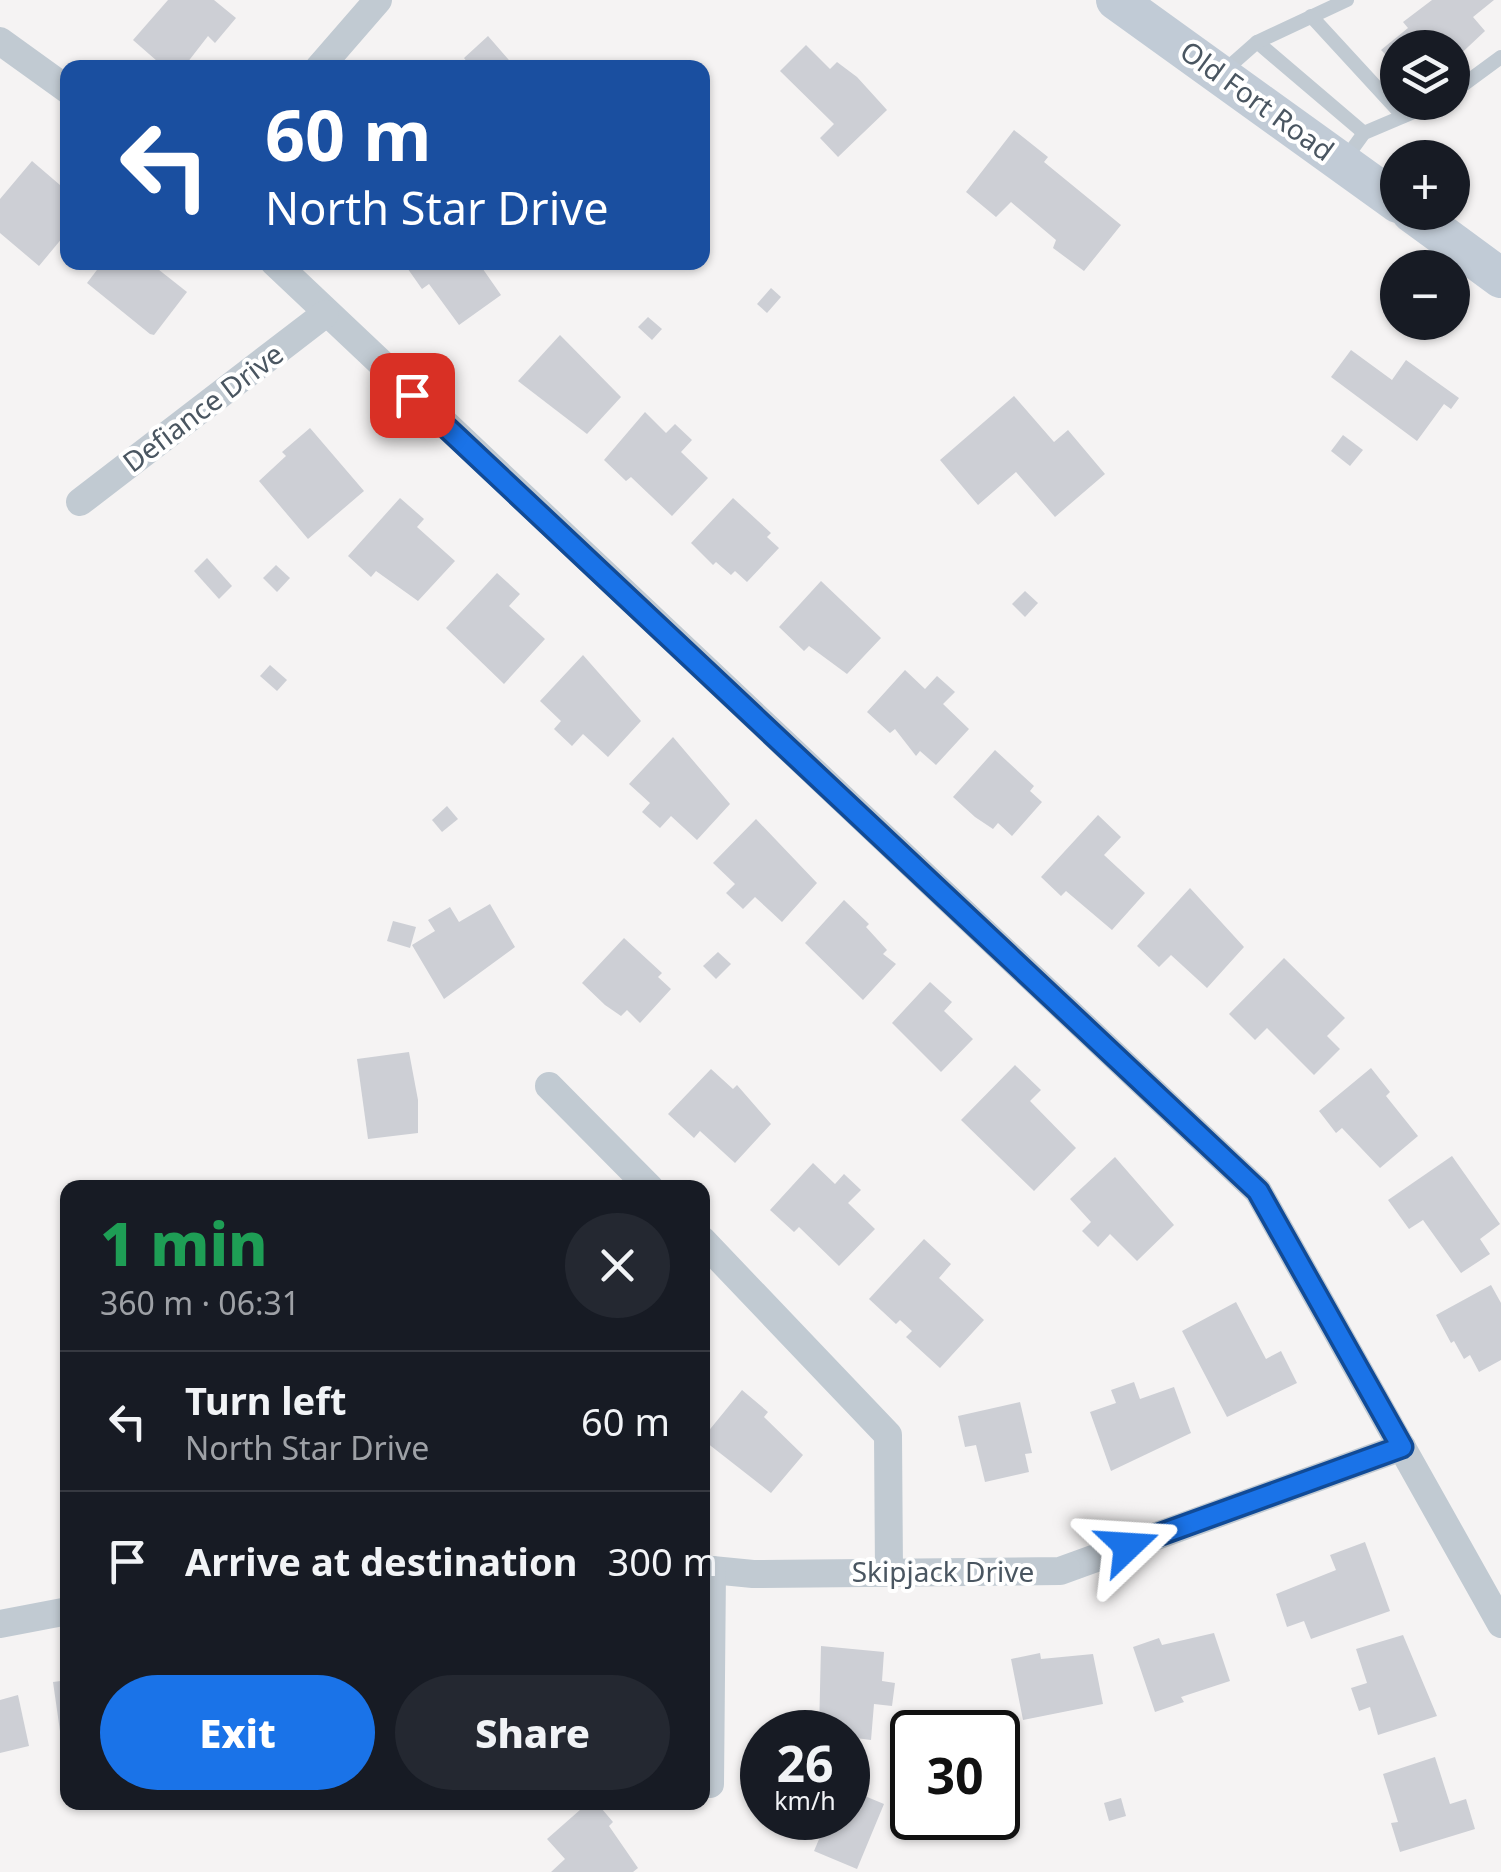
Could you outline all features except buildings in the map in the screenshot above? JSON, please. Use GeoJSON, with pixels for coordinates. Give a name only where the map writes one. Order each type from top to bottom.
{"type":"FeatureCollection","features":[{"type":"Feature","properties":{"kind":"main road","name":"Old Fort Road"},"geometry":{"type":"LineString","coordinates":[[1116,0],[1219,75],[1354,148],[1380,180]]}},
{"type":"Feature","properties":{"kind":"main road"},"geometry":{"type":"LineString","coordinates":[[1436,230],[1501,278]]}},
{"type":"Feature","properties":{"kind":"street"},"geometry":{"type":"LineString","coordinates":[[326,60],[378,0]]}},
{"type":"Feature","properties":{"kind":"street"},"geometry":{"type":"LineString","coordinates":[[0,40],[60,84]]}},
{"type":"Feature","properties":{"kind":"street"},"geometry":{"type":"LineString","coordinates":[[282,270],[1258,1191],[1501,1624]]}},
{"type":"Feature","properties":{"kind":"street","name":"Defiance Drive"},"geometry":{"type":"LineString","coordinates":[[80,502],[325,314]]}},
{"type":"Feature","properties":{"kind":"street"},"geometry":{"type":"LineString","coordinates":[[550,1086],[642,1180]]}},
{"type":"Feature","properties":{"kind":"street"},"geometry":{"type":"LineString","coordinates":[[710,1248],[888,1435],[889,1572]]}},
{"type":"Feature","properties":{"kind":"street","name":"Skipjack Drive"},"geometry":{"type":"LineString","coordinates":[[710,1570],[1060,1571],[1402,1447]]}},
{"type":"Feature","properties":{"kind":"street"},"geometry":{"type":"LineString","coordinates":[[0,1624],[60,1613]]}},
{"type":"Feature","properties":{"kind":"lane"},"geometry":{"type":"LineString","coordinates":[[1219,75],[1257,42],[1347,0]]}},
{"type":"Feature","properties":{"kind":"lane"},"geometry":{"type":"LineString","coordinates":[[1311,16],[1380,91]]}},
{"type":"Feature","properties":{"kind":"lane"},"geometry":{"type":"LineString","coordinates":[[1257,42],[1354,148],[1397,120]]}},
{"type":"Feature","properties":{"kind":"lane"},"geometry":{"type":"LineString","coordinates":[[1470,80],[1501,57]]}},
{"type":"Feature","properties":{"kind":"route"},"geometry":{"type":"LineString","coordinates":[[412,395],[1258,1191],[1402,1447],[1128,1546]]}}]}
